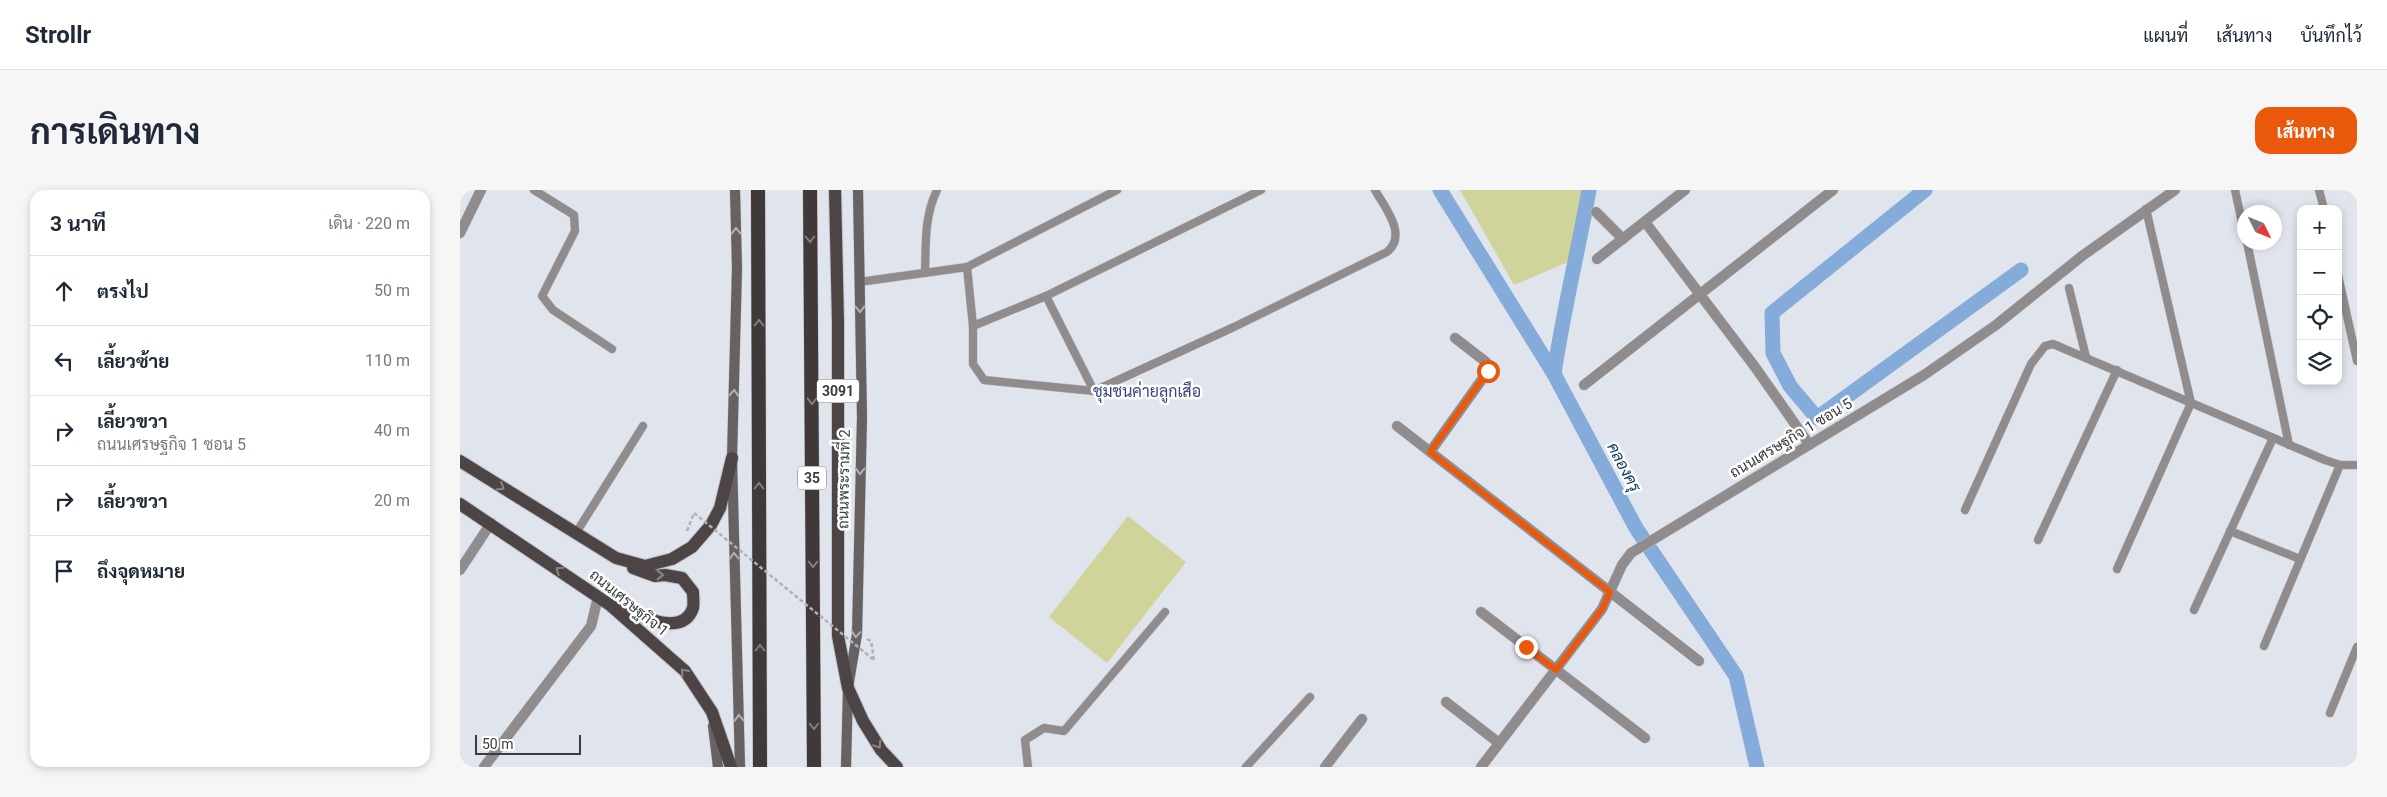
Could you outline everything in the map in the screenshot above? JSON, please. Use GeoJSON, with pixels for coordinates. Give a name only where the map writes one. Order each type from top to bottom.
{"type":"FeatureCollection","features":[{"type":"Feature","properties":{"kind":"highway"},"geometry":{"type":"LineString","coordinates":[[758,190],[760,767]]}},
{"type":"Feature","properties":{"kind":"highway","name":"ถนนพระรามที่ 2"},"geometry":{"type":"LineString","coordinates":[[810,190],[814,767]]}},
{"type":"Feature","properties":{"kind":"main road"},"geometry":{"type":"LineString","coordinates":[[735,190],[737,268],[732,458],[740,767]]}},
{"type":"Feature","properties":{"kind":"main road","name":"3091"},"geometry":{"type":"LineString","coordinates":[[835,190],[838,322],[838,636],[848,688],[863,721],[882,750],[897,767]]}},
{"type":"Feature","properties":{"kind":"main road","name":"ถนนพระรามที่ 2"},"geometry":{"type":"LineString","coordinates":[[846,767],[848,688],[857,634],[862,417],[858,190]]}},
{"type":"Feature","properties":{"kind":"main road","name":"ถนนเศรษฐกิจ 1"},"geometry":{"type":"LineString","coordinates":[[460,462],[616,558],[645,566],[672,558],[692,547],[711,524],[720,508],[732,458]]}},
{"type":"Feature","properties":{"kind":"main road","name":"ถนนเศรษฐกิจ 1"},"geometry":{"type":"LineString","coordinates":[[460,504],[601,599],[685,671],[712,712],[732,767]]}},
{"type":"Feature","properties":{"kind":"main road"},"geometry":{"type":"LineString","coordinates":[[601,599],[664,625],[682,620],[693,608],[693,592],[682,578],[665,575],[655,576],[640,572],[616,558]]}},
{"type":"Feature","properties":{"kind":"main road"},"geometry":{"type":"LineString","coordinates":[[712,712],[718,767]]}},
{"type":"Feature","properties":{"kind":"street"},"geometry":{"type":"LineString","coordinates":[[460,234],[481,190]]}},
{"type":"Feature","properties":{"kind":"street"},"geometry":{"type":"LineString","coordinates":[[1598,259],[1685,190]]}},
{"type":"Feature","properties":{"kind":"street"},"geometry":{"type":"LineString","coordinates":[[1584,385],[1833,190]]}},
{"type":"Feature","properties":{"kind":"street","name":"ถนนเศรษฐกิจ 1 ซอน 5"},"geometry":{"type":"LineString","coordinates":[[1482,767],[1602,609],[1622,565],[1631,553],[1924,375],[1968,345],[2146,209],[2175,190]]}},
{"type":"Feature","properties":{"kind":"street"},"geometry":{"type":"LineString","coordinates":[[1596,212],[1623,239]]}},
{"type":"Feature","properties":{"kind":"street"},"geometry":{"type":"LineString","coordinates":[[1645,222],[1755,367],[1809,444]]}},
{"type":"Feature","properties":{"kind":"street"},"geometry":{"type":"LineString","coordinates":[[1430,452],[1488,371],[1486,362],[1455,338]]}},
{"type":"Feature","properties":{"kind":"street"},"geometry":{"type":"LineString","coordinates":[[1397,426],[1699,660]]}},
{"type":"Feature","properties":{"kind":"street"},"geometry":{"type":"LineString","coordinates":[[460,570],[490,523]]}},
{"type":"Feature","properties":{"kind":"street"},"geometry":{"type":"LineString","coordinates":[[484,767],[591,626],[601,599]]}},
{"type":"Feature","properties":{"kind":"street"},"geometry":{"type":"LineString","coordinates":[[1481,612],[1645,738]]}},
{"type":"Feature","properties":{"kind":"street"},"geometry":{"type":"LineString","coordinates":[[1446,702],[1499,743]]}},
{"type":"Feature","properties":{"kind":"street"},"geometry":{"type":"LineString","coordinates":[[1325,767],[1362,719]]}},
{"type":"Feature","properties":{"kind":"lane"},"geometry":{"type":"LineString","coordinates":[[534,190],[574,215],[575,231],[542,296],[553,310],[612,349]]}},
{"type":"Feature","properties":{"kind":"lane"},"geometry":{"type":"LineString","coordinates":[[925,273],[926,228],[930,205],[937,190]]}},
{"type":"Feature","properties":{"kind":"lane"},"geometry":{"type":"LineString","coordinates":[[859,282],[967,267],[1117,190]]}},
{"type":"Feature","properties":{"kind":"lane"},"geometry":{"type":"LineString","coordinates":[[973,326],[1046,296],[1261,190]]}},
{"type":"Feature","properties":{"kind":"lane"},"geometry":{"type":"LineString","coordinates":[[967,267],[973,326],[973,364],[984,380],[1094,390],[1234,327],[1387,252],[1396,240],[1396,230],[1375,190]]}},
{"type":"Feature","properties":{"kind":"lane"},"geometry":{"type":"LineString","coordinates":[[2235,190],[2238,205]]}},
{"type":"Feature","properties":{"kind":"lane"},"geometry":{"type":"LineString","coordinates":[[2320,190],[2323,205]]}},
{"type":"Feature","properties":{"kind":"lane"},"geometry":{"type":"LineString","coordinates":[[2117,569],[2191,403],[2146,209]]}},
{"type":"Feature","properties":{"kind":"lane"},"geometry":{"type":"LineString","coordinates":[[2249,250],[2289,445]]}},
{"type":"Feature","properties":{"kind":"lane"},"geometry":{"type":"LineString","coordinates":[[2069,288],[2086,357]]}},
{"type":"Feature","properties":{"kind":"lane"},"geometry":{"type":"LineString","coordinates":[[2342,293],[2357,360]]}},
{"type":"Feature","properties":{"kind":"lane"},"geometry":{"type":"LineString","coordinates":[[1046,296],[1094,390]]}},
{"type":"Feature","properties":{"kind":"lane"},"geometry":{"type":"LineString","coordinates":[[1965,510],[2031,364],[2039,351],[2045,346],[2053,344],[2289,445],[2340,465],[2357,465]]}},
{"type":"Feature","properties":{"kind":"lane"},"geometry":{"type":"LineString","coordinates":[[2038,540],[2117,370]]}},
{"type":"Feature","properties":{"kind":"lane"},"geometry":{"type":"LineString","coordinates":[[576,533],[643,426]]}},
{"type":"Feature","properties":{"kind":"lane"},"geometry":{"type":"LineString","coordinates":[[2194,610],[2273,438]]}},
{"type":"Feature","properties":{"kind":"lane"},"geometry":{"type":"LineString","coordinates":[[2264,646],[2340,465]]}},
{"type":"Feature","properties":{"kind":"lane"},"geometry":{"type":"LineString","coordinates":[[2230,531],[2300,560]]}},
{"type":"Feature","properties":{"kind":"lane"},"geometry":{"type":"LineString","coordinates":[[1028,767],[1025,740],[1044,728],[1064,731],[1165,612]]}},
{"type":"Feature","properties":{"kind":"lane"},"geometry":{"type":"LineString","coordinates":[[2330,713],[2357,647]]}},
{"type":"Feature","properties":{"kind":"lane"},"geometry":{"type":"LineString","coordinates":[[1246,767],[1310,697]]}},
{"type":"Feature","properties":{"kind":"path"},"geometry":{"type":"LineString","coordinates":[[694,514],[874,660]]}},
{"type":"Feature","properties":{"kind":"green space"},"geometry":{"type":"Polygon","coordinates":[[[1460,190],[1586,190],[1577,258],[1514,285],[1460,190]]]}},
{"type":"Feature","properties":{"kind":"green space"},"geometry":{"type":"Polygon","coordinates":[[[1128,516],[1186,562],[1107,663],[1049,617],[1128,516]]]}},
{"type":"Feature","properties":{"kind":"waterway","name":"คลองครุ"},"geometry":{"type":"LineString","coordinates":[[1440,190],[1554,374],[1636,528],[1736,676],[1757,767]]}},
{"type":"Feature","properties":{"kind":"waterway"},"geometry":{"type":"LineString","coordinates":[[1554,374],[1589,190]]}},
{"type":"Feature","properties":{"kind":"waterway"},"geometry":{"type":"LineString","coordinates":[[1925,190],[1772,313],[1773,353],[1790,386],[1817,418],[2021,270]]}},
{"type":"Feature","properties":{"kind":"district","name":"ชุมชนค่ายลูกเสือ"},"geometry":{"type":"Point","coordinates":[1147,391]}},
{"type":"Feature","properties":{"kind":"route"},"geometry":{"type":"LineString","coordinates":[[1488,371],[1485,378],[1430,452],[1610,592],[1602,609],[1556,670],[1526,647]]}}]}
